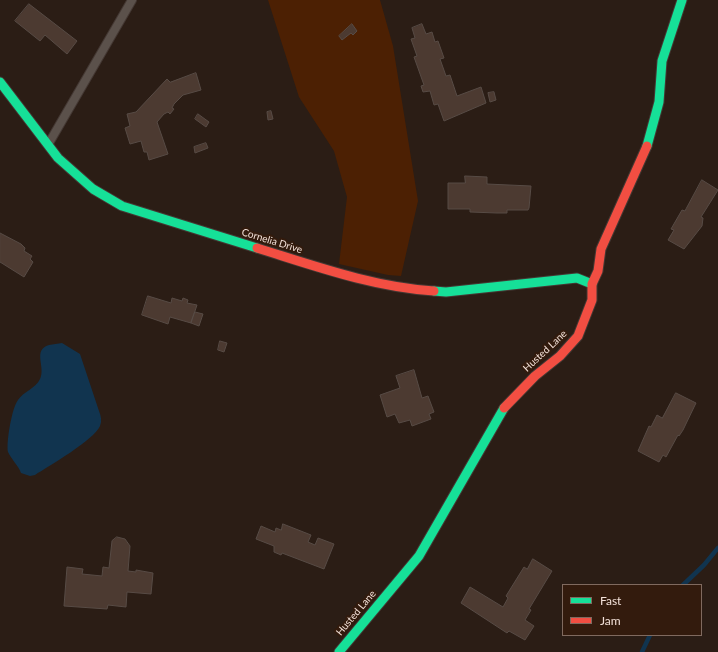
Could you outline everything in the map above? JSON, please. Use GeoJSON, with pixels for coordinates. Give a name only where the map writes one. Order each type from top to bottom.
{"type":"FeatureCollection","features":[{"type":"Feature","properties":{"kind":"street","name":"Husted Lane"},"geometry":{"type":"LineString","coordinates":[[339,652],[419,556],[491,428],[506,405],[535,376],[560,356],[578,336],[592,300],[592,284],[598,271],[601,249],[643,157],[652,133],[659,102],[662,61],[682,0]]}},
{"type":"Feature","properties":{"kind":"street","name":"Cornelia Drive"},"geometry":{"type":"LineString","coordinates":[[0,82],[47,145],[74,175],[101,196],[122,206],[332,271],[405,289],[446,292],[577,278],[592,284]]}},
{"type":"Feature","properties":{"kind":"lane"},"geometry":{"type":"LineString","coordinates":[[47,145],[132,0]]}},
{"type":"Feature","properties":{"kind":"shaded area"},"geometry":{"type":"Polygon","coordinates":[[[268,0],[380,0],[393,46],[418,201],[401,276],[388,275],[339,264],[347,197],[334,151],[299,97],[268,0]]]}},
{"type":"Feature","properties":{"kind":"water"},"geometry":{"type":"Polygon","coordinates":[[[62,343],[80,354],[100,415],[101,424],[96,432],[80,445],[35,475],[30,476],[21,473],[8,452],[10,425],[18,400],[36,385],[40,379],[42,369],[40,355],[41,351],[44,347],[49,345],[62,343]]]}},
{"type":"Feature","properties":{"kind":"building"},"geometry":{"type":"Polygon","coordinates":[[[29,4],[77,41],[67,54],[45,35],[40,41],[15,21],[29,4]]]}},
{"type":"Feature","properties":{"kind":"building"},"geometry":{"type":"Polygon","coordinates":[[[352,24],[357,31],[353,35],[351,33],[342,40],[339,36],[352,24]]]}},
{"type":"Feature","properties":{"kind":"building"},"geometry":{"type":"Polygon","coordinates":[[[422,24],[426,34],[432,32],[435,42],[438,41],[444,58],[440,59],[446,76],[450,75],[457,96],[481,87],[486,103],[444,121],[438,104],[434,105],[430,91],[423,92],[421,86],[424,85],[414,57],[417,56],[411,39],[415,38],[412,28],[422,24]]]}},
{"type":"Feature","properties":{"kind":"building"},"geometry":{"type":"Polygon","coordinates":[[[196,73],[201,90],[183,95],[174,104],[172,108],[174,109],[170,114],[168,112],[164,114],[157,122],[168,154],[149,160],[147,152],[144,152],[141,141],[130,144],[125,128],[130,126],[127,114],[136,112],[167,79],[170,82],[196,73]]]}},
{"type":"Feature","properties":{"kind":"building"},"geometry":{"type":"Polygon","coordinates":[[[494,92],[496,100],[490,102],[488,93],[494,92]]]}},
{"type":"Feature","properties":{"kind":"building"},"geometry":{"type":"Polygon","coordinates":[[[271,111],[273,119],[268,120],[267,112],[271,111]]]}},
{"type":"Feature","properties":{"kind":"building"},"geometry":{"type":"Polygon","coordinates":[[[198,114],[209,122],[206,127],[195,119],[198,114]]]}},
{"type":"Feature","properties":{"kind":"building"},"geometry":{"type":"Polygon","coordinates":[[[206,143],[208,148],[195,153],[194,147],[206,143]]]}},
{"type":"Feature","properties":{"kind":"building"},"geometry":{"type":"Polygon","coordinates":[[[465,176],[487,177],[487,184],[531,186],[528,210],[507,210],[507,213],[497,213],[470,212],[470,209],[448,209],[448,183],[465,183],[465,176]]]}},
{"type":"Feature","properties":{"kind":"building"},"geometry":{"type":"Polygon","coordinates":[[[702,180],[718,190],[701,217],[703,218],[702,226],[684,249],[668,240],[674,230],[671,229],[682,210],[685,211],[702,180]]]}},
{"type":"Feature","properties":{"kind":"building"},"geometry":{"type":"Polygon","coordinates":[[[0,233],[21,244],[25,248],[24,251],[32,256],[30,259],[33,262],[24,277],[0,262],[0,233]]]}},
{"type":"Feature","properties":{"kind":"building"},"geometry":{"type":"Polygon","coordinates":[[[148,296],[171,303],[172,298],[182,301],[183,298],[188,300],[187,303],[197,305],[191,323],[170,317],[168,324],[142,315],[148,296]]]}},
{"type":"Feature","properties":{"kind":"building"},"geometry":{"type":"Polygon","coordinates":[[[195,312],[203,314],[199,326],[191,323],[195,312]]]}},
{"type":"Feature","properties":{"kind":"building"},"geometry":{"type":"Polygon","coordinates":[[[220,341],[227,343],[224,352],[218,350],[220,341]]]}},
{"type":"Feature","properties":{"kind":"building"},"geometry":{"type":"Polygon","coordinates":[[[414,370],[422,398],[428,396],[434,412],[429,414],[431,419],[412,426],[410,420],[399,423],[395,414],[387,417],[380,395],[400,388],[396,376],[414,370]]]}},
{"type":"Feature","properties":{"kind":"building"},"geometry":{"type":"Polygon","coordinates":[[[676,393],[696,403],[683,430],[679,436],[678,435],[666,457],[663,455],[659,462],[638,451],[649,426],[651,427],[657,415],[662,418],[676,393]]]}},
{"type":"Feature","properties":{"kind":"building"},"geometry":{"type":"Polygon","coordinates":[[[283,524],[311,535],[308,542],[315,545],[318,538],[334,544],[324,569],[282,553],[281,555],[274,552],[274,546],[256,539],[261,526],[275,532],[276,528],[281,530],[283,524]]]}},
{"type":"Feature","properties":{"kind":"building"},"geometry":{"type":"Polygon","coordinates":[[[117,537],[125,539],[130,546],[128,571],[136,572],[136,570],[153,573],[151,594],[127,592],[126,607],[108,605],[107,609],[64,606],[67,567],[83,569],[82,574],[102,576],[103,567],[109,568],[112,541],[117,537]]]}},
{"type":"Feature","properties":{"kind":"building"},"geometry":{"type":"Polygon","coordinates":[[[533,559],[552,571],[529,609],[531,610],[525,620],[534,626],[525,640],[509,631],[507,633],[461,603],[470,587],[503,607],[508,598],[506,596],[524,567],[527,569],[533,559]]]}},
{"type":"Feature","properties":{"kind":"waterway"},"geometry":{"type":"LineString","coordinates":[[684,584],[704,565],[718,548]]}},
{"type":"Feature","properties":{"kind":"waterway"},"geometry":{"type":"LineString","coordinates":[[642,652],[650,636]]}},
{"type":"Feature","properties":{"kind":"traffic: fast"},"geometry":{"type":"LineString","coordinates":[[647,146],[659,102],[662,61],[682,0]]}},
{"type":"Feature","properties":{"kind":"traffic: fast"},"geometry":{"type":"LineString","coordinates":[[0,82],[58,158],[93,189],[122,206],[257,248]]}},
{"type":"Feature","properties":{"kind":"traffic: fast"},"geometry":{"type":"LineString","coordinates":[[434,291],[446,292],[577,278],[592,284]]}},
{"type":"Feature","properties":{"kind":"traffic: fast"},"geometry":{"type":"LineString","coordinates":[[339,652],[419,556],[504,408]]}},
{"type":"Feature","properties":{"kind":"traffic: jam"},"geometry":{"type":"LineString","coordinates":[[504,408],[535,376],[560,356],[578,336],[592,300],[592,284],[598,271],[601,249],[647,146]]}},
{"type":"Feature","properties":{"kind":"traffic: jam"},"geometry":{"type":"LineString","coordinates":[[257,248],[344,275],[411,289],[434,291]]}}]}
